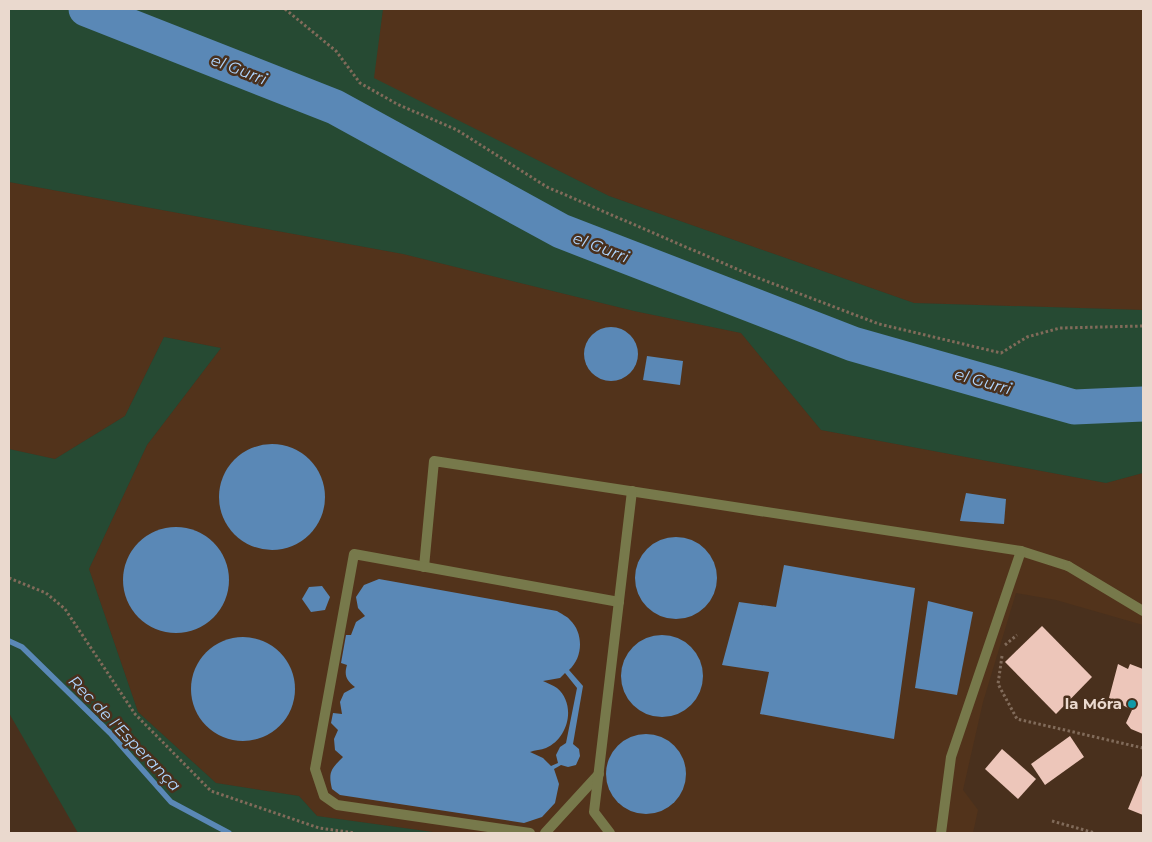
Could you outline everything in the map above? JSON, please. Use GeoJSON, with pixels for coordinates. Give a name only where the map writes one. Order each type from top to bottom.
{"type":"FeatureCollection","features":[{"type":"Feature","properties":{"kind":"street"},"geometry":{"type":"LineString","coordinates":[[424,566],[434,461],[1021,550],[1068,566],[1143,611]]}},
{"type":"Feature","properties":{"kind":"street"},"geometry":{"type":"LineString","coordinates":[[610,833],[594,812],[632,491]]}},
{"type":"Feature","properties":{"kind":"street"},"geometry":{"type":"LineString","coordinates":[[941,833],[952,757],[1021,550]]}},
{"type":"Feature","properties":{"kind":"street"},"geometry":{"type":"LineString","coordinates":[[530,833],[337,805],[324,796],[315,768],[354,554],[619,602]]}},
{"type":"Feature","properties":{"kind":"street"},"geometry":{"type":"LineString","coordinates":[[545,833],[599,774]]}},
{"type":"Feature","properties":{"kind":"path"},"geometry":{"type":"LineString","coordinates":[[285,9],[336,52],[360,83],[397,104],[456,130],[547,187],[752,276],[879,324],[1001,352],[1027,337],[1060,328],[1143,326]]}},
{"type":"Feature","properties":{"kind":"path"},"geometry":{"type":"LineString","coordinates":[[9,578],[46,593],[65,609],[135,714],[211,791],[319,828],[355,833]]}},
{"type":"Feature","properties":{"kind":"path"},"geometry":{"type":"LineString","coordinates":[[1004,646],[1016,635]]}},
{"type":"Feature","properties":{"kind":"path"},"geometry":{"type":"LineString","coordinates":[[1002,656],[998,684],[1017,719],[1143,748]]}},
{"type":"Feature","properties":{"kind":"path"},"geometry":{"type":"LineString","coordinates":[[1052,821],[1095,833]]}},
{"type":"Feature","properties":{"kind":"shaded area"},"geometry":{"type":"Polygon","coordinates":[[[383,9],[1143,9],[1143,310],[914,303],[609,196],[373,78],[383,9]]]}},
{"type":"Feature","properties":{"kind":"shaded area"},"geometry":{"type":"Polygon","coordinates":[[[9,182],[403,254],[634,311],[741,333],[821,430],[1106,483],[1143,473],[1143,625],[1056,600],[1016,593],[983,702],[963,790],[978,810],[973,833],[440,833],[317,816],[299,796],[216,783],[138,712],[89,569],[147,445],[221,348],[164,337],[125,416],[55,459],[9,449],[9,182]]]}},
{"type":"Feature","properties":{"kind":"green space"},"geometry":{"type":"Polygon","coordinates":[[[9,9],[383,9],[374,78],[609,196],[914,303],[1143,310],[1143,473],[1106,483],[821,430],[741,333],[634,311],[403,254],[9,182],[9,9]]]}},
{"type":"Feature","properties":{"kind":"green space"},"geometry":{"type":"Polygon","coordinates":[[[164,337],[221,348],[147,445],[89,569],[138,712],[216,783],[299,796],[317,816],[440,833],[78,833],[9,713],[9,449],[55,459],[125,416],[164,337]]]}},
{"type":"Feature","properties":{"kind":"water"},"geometry":{"type":"Polygon","coordinates":[[[611,327],[621,329],[630,335],[636,344],[638,354],[636,364],[630,373],[621,379],[611,381],[601,379],[592,373],[586,364],[584,354],[586,344],[592,335],[601,329],[611,327]]]}},
{"type":"Feature","properties":{"kind":"water"},"geometry":{"type":"Polygon","coordinates":[[[647,356],[683,361],[680,385],[643,380],[647,356]]]}},
{"type":"Feature","properties":{"kind":"water"},"geometry":{"type":"Polygon","coordinates":[[[272,444],[292,448],[309,460],[321,477],[325,497],[321,517],[309,534],[292,546],[272,550],[252,546],[235,534],[223,517],[219,497],[223,477],[235,460],[252,448],[272,444]]]}},
{"type":"Feature","properties":{"kind":"water"},"geometry":{"type":"Polygon","coordinates":[[[966,493],[1006,499],[1004,524],[960,521],[966,493]]]}},
{"type":"Feature","properties":{"kind":"water"},"geometry":{"type":"Polygon","coordinates":[[[176,527],[196,531],[213,543],[225,560],[229,580],[225,600],[213,617],[196,629],[176,633],[156,629],[139,617],[127,600],[123,580],[127,560],[139,543],[156,531],[176,527]]]}},
{"type":"Feature","properties":{"kind":"water"},"geometry":{"type":"Polygon","coordinates":[[[676,537],[692,540],[705,549],[714,562],[717,578],[714,594],[705,607],[692,616],[676,619],[660,616],[647,607],[638,594],[635,578],[638,562],[647,549],[660,540],[676,537]]]}},
{"type":"Feature","properties":{"kind":"water"},"geometry":{"type":"Polygon","coordinates":[[[784,565],[915,588],[894,739],[760,714],[769,672],[722,665],[739,602],[776,607],[784,565]]]}},
{"type":"Feature","properties":{"kind":"water"},"geometry":{"type":"Polygon","coordinates":[[[379,579],[557,611],[575,625],[580,638],[580,645],[577,659],[569,670],[583,686],[573,744],[579,749],[580,756],[576,765],[568,767],[561,765],[554,769],[559,784],[555,803],[542,817],[524,823],[340,795],[332,789],[330,779],[332,771],[343,757],[335,750],[334,739],[338,730],[331,723],[333,713],[342,714],[340,702],[344,693],[355,687],[346,677],[347,665],[341,663],[346,635],[351,635],[356,622],[365,616],[358,608],[356,597],[364,585],[379,579]],[[565,673],[560,678],[543,681],[557,688],[563,695],[567,703],[568,712],[564,730],[554,744],[530,752],[543,758],[551,766],[558,763],[556,755],[560,747],[566,743],[577,688],[565,673]]]}},
{"type":"Feature","properties":{"kind":"water"},"geometry":{"type":"Polygon","coordinates":[[[322,586],[330,597],[325,610],[311,612],[302,599],[309,587],[322,586]]]}},
{"type":"Feature","properties":{"kind":"water"},"geometry":{"type":"Polygon","coordinates":[[[928,601],[973,612],[957,695],[915,688],[928,601]]]}},
{"type":"Feature","properties":{"kind":"water"},"geometry":{"type":"Polygon","coordinates":[[[662,635],[678,639],[691,647],[699,660],[703,676],[699,692],[691,705],[678,713],[662,717],[646,713],[633,705],[625,692],[621,676],[625,660],[633,647],[646,639],[662,635]]]}},
{"type":"Feature","properties":{"kind":"water"},"geometry":{"type":"Polygon","coordinates":[[[243,637],[263,641],[280,652],[291,669],[295,689],[291,709],[280,726],[263,737],[243,741],[223,737],[206,726],[195,709],[191,689],[195,669],[206,652],[223,641],[243,637]]]}},
{"type":"Feature","properties":{"kind":"water"},"geometry":{"type":"Polygon","coordinates":[[[646,734],[661,737],[674,746],[683,759],[686,774],[683,789],[674,802],[661,811],[646,814],[631,811],[618,802],[609,789],[606,774],[609,759],[618,746],[631,737],[646,734]]]}},
{"type":"Feature","properties":{"kind":"building"},"geometry":{"type":"Polygon","coordinates":[[[1042,626],[1092,677],[1056,714],[1005,662],[1042,626]]]}},
{"type":"Feature","properties":{"kind":"building","name":"la Móra"},"geometry":{"type":"Polygon","coordinates":[[[1118,664],[1128,669],[1130,664],[1143,669],[1143,734],[1131,729],[1126,723],[1132,710],[1109,698],[1118,664]]]}},
{"type":"Feature","properties":{"kind":"building"},"geometry":{"type":"Polygon","coordinates":[[[1070,736],[1084,757],[1045,785],[1031,764],[1070,736]]]}},
{"type":"Feature","properties":{"kind":"building"},"geometry":{"type":"Polygon","coordinates":[[[1002,749],[1036,779],[1018,799],[985,769],[1002,749]]]}},
{"type":"Feature","properties":{"kind":"building"},"geometry":{"type":"Polygon","coordinates":[[[1143,773],[1143,815],[1128,809],[1143,773]]]}},
{"type":"Feature","properties":{"kind":"waterway","name":"el Gurri"},"geometry":{"type":"LineString","coordinates":[[86,9],[335,107],[561,231],[853,344],[1074,407],[1143,404]]}},
{"type":"Feature","properties":{"kind":"waterway","name":"Rec de l'Esperança"},"geometry":{"type":"LineString","coordinates":[[9,641],[22,647],[110,733],[171,802],[229,833]]}},
{"type":"Feature","properties":{"kind":"place","name":"la Móra"},"geometry":{"type":"Point","coordinates":[1132,704]}}]}
